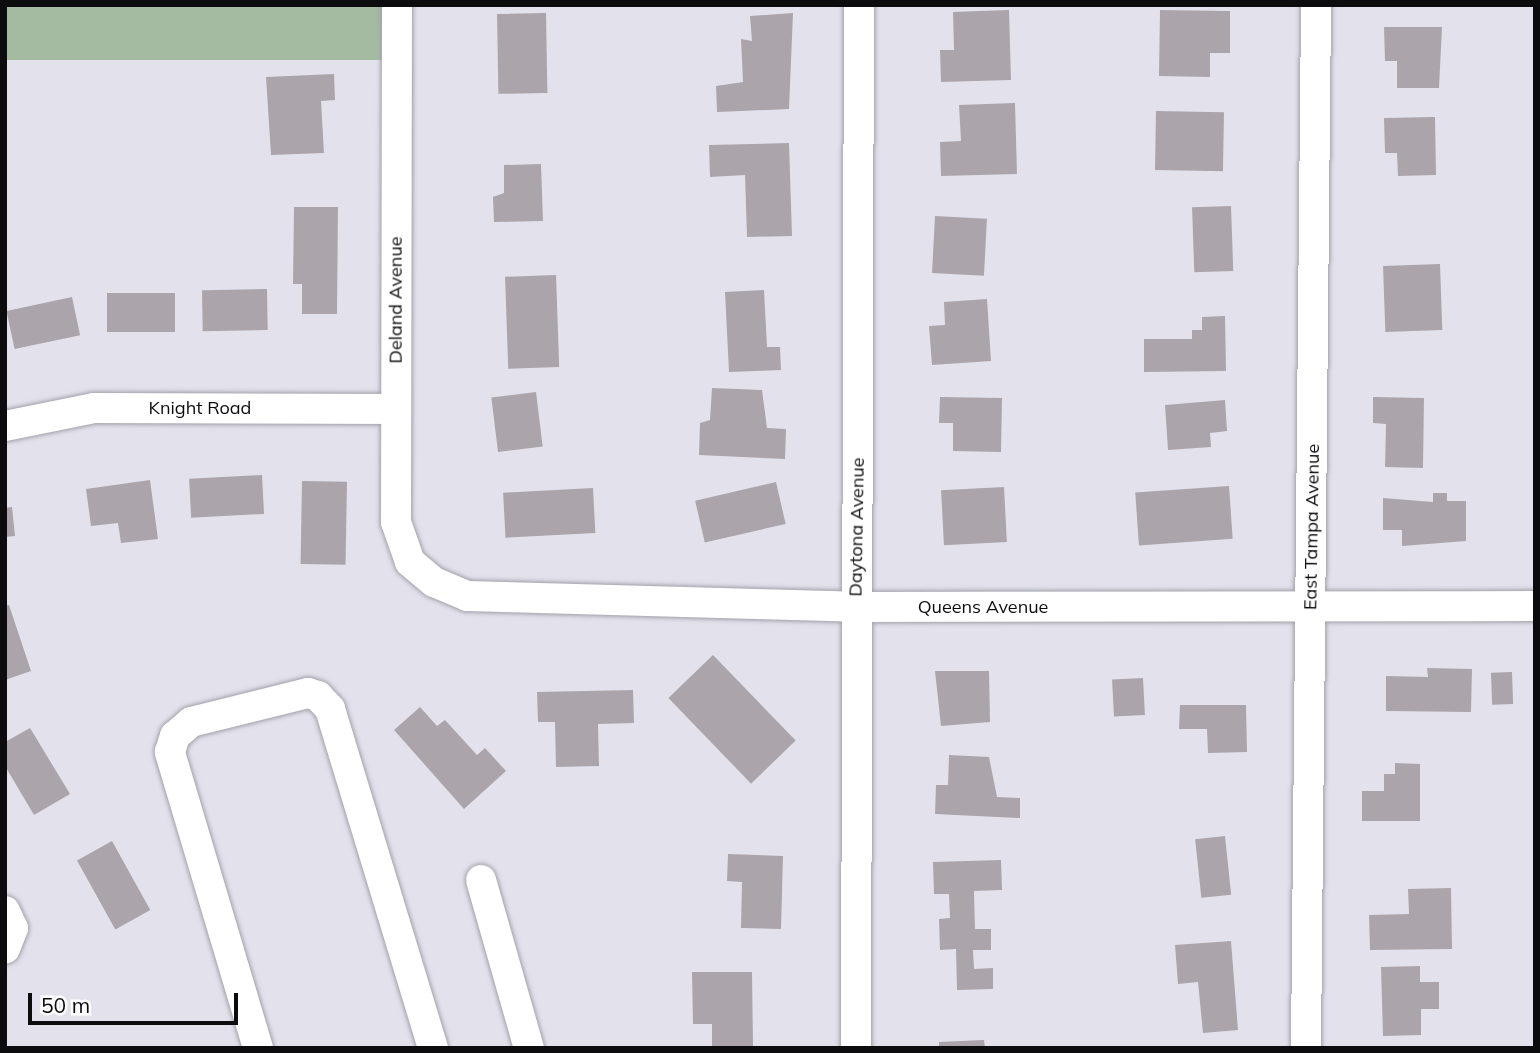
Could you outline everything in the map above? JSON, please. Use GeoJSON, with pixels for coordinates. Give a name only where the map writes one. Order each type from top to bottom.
{"type":"FeatureCollection","features":[{"type":"Feature","properties":{"kind":"street","name":"Deland Avenue"},"geometry":{"type":"LineString","coordinates":[[397,5],[396,522],[410,562],[434,582]]}},
{"type":"Feature","properties":{"kind":"street","name":"Daytona Avenue"},"geometry":{"type":"LineString","coordinates":[[856,1048],[859,5]]}},
{"type":"Feature","properties":{"kind":"street","name":"East Tampa Avenue"},"geometry":{"type":"LineString","coordinates":[[1306,1048],[1316,5]]}},
{"type":"Feature","properties":{"kind":"street","name":"Knight Road"},"geometry":{"type":"LineString","coordinates":[[5,426],[94,408],[396,409]]}},
{"type":"Feature","properties":{"kind":"street","name":"Queens Avenue"},"geometry":{"type":"LineString","coordinates":[[434,582],[467,596],[856,607],[1535,606]]}},
{"type":"Feature","properties":{"kind":"street"},"geometry":{"type":"LineString","coordinates":[[258,1048],[170,752],[177,733],[191,722],[308,693],[321,699],[330,709],[433,1048]]}},
{"type":"Feature","properties":{"kind":"street"},"geometry":{"type":"LineString","coordinates":[[481,880],[529,1048]]}},
{"type":"Feature","properties":{"kind":"street"},"geometry":{"type":"LineString","coordinates":[[5,911],[13,928],[5,949]]}},
{"type":"Feature","properties":{"kind":"green space"},"geometry":{"type":"Polygon","coordinates":[[[5,5],[398,5],[398,60],[5,60],[5,5]]]}},
{"type":"Feature","properties":{"kind":"building"},"geometry":{"type":"Polygon","coordinates":[[[1009,10],[1011,80],[941,82],[940,50],[954,50],[953,12],[1009,10]]]}},
{"type":"Feature","properties":{"kind":"building"},"geometry":{"type":"Polygon","coordinates":[[[1160,10],[1230,11],[1230,53],[1210,53],[1210,77],[1159,76],[1160,10]]]}},
{"type":"Feature","properties":{"kind":"building"},"geometry":{"type":"Polygon","coordinates":[[[546,13],[547,93],[498,94],[497,14],[546,13]]]}},
{"type":"Feature","properties":{"kind":"building"},"geometry":{"type":"Polygon","coordinates":[[[793,13],[789,109],[717,112],[716,86],[743,82],[741,39],[752,41],[750,16],[793,13]]]}},
{"type":"Feature","properties":{"kind":"building"},"geometry":{"type":"Polygon","coordinates":[[[1384,27],[1442,27],[1439,88],[1397,88],[1397,61],[1385,61],[1384,27]]]}},
{"type":"Feature","properties":{"kind":"building"},"geometry":{"type":"Polygon","coordinates":[[[334,74],[335,100],[321,101],[324,153],[271,155],[266,77],[334,74]]]}},
{"type":"Feature","properties":{"kind":"building"},"geometry":{"type":"Polygon","coordinates":[[[1015,103],[1017,174],[941,176],[940,142],[961,141],[959,105],[1015,103]]]}},
{"type":"Feature","properties":{"kind":"building"},"geometry":{"type":"Polygon","coordinates":[[[1156,111],[1224,112],[1223,171],[1155,170],[1156,111]]]}},
{"type":"Feature","properties":{"kind":"building"},"geometry":{"type":"Polygon","coordinates":[[[1435,117],[1436,175],[1398,176],[1397,153],[1385,153],[1384,118],[1435,117]]]}},
{"type":"Feature","properties":{"kind":"building"},"geometry":{"type":"Polygon","coordinates":[[[789,143],[792,236],[747,237],[745,175],[710,177],[709,145],[789,143]]]}},
{"type":"Feature","properties":{"kind":"building"},"geometry":{"type":"Polygon","coordinates":[[[541,164],[543,221],[494,222],[493,197],[504,193],[504,165],[541,164]]]}},
{"type":"Feature","properties":{"kind":"building"},"geometry":{"type":"Polygon","coordinates":[[[1231,206],[1233,271],[1194,272],[1192,207],[1231,206]]]}},
{"type":"Feature","properties":{"kind":"building"},"geometry":{"type":"Polygon","coordinates":[[[294,207],[338,207],[337,314],[302,314],[302,284],[293,284],[294,207]]]}},
{"type":"Feature","properties":{"kind":"building"},"geometry":{"type":"Polygon","coordinates":[[[935,216],[987,219],[984,276],[932,273],[935,216]]]}},
{"type":"Feature","properties":{"kind":"building"},"geometry":{"type":"Polygon","coordinates":[[[1440,264],[1442,330],[1385,332],[1383,266],[1440,264]]]}},
{"type":"Feature","properties":{"kind":"building"},"geometry":{"type":"Polygon","coordinates":[[[556,275],[559,367],[508,369],[505,277],[556,275]]]}},
{"type":"Feature","properties":{"kind":"building"},"geometry":{"type":"Polygon","coordinates":[[[267,289],[268,330],[203,331],[202,290],[267,289]]]}},
{"type":"Feature","properties":{"kind":"building"},"geometry":{"type":"Polygon","coordinates":[[[764,290],[767,347],[780,347],[781,370],[729,372],[725,292],[764,290]]]}},
{"type":"Feature","properties":{"kind":"building"},"geometry":{"type":"Polygon","coordinates":[[[107,293],[175,293],[175,332],[107,332],[107,293]]]}},
{"type":"Feature","properties":{"kind":"building"},"geometry":{"type":"Polygon","coordinates":[[[72,297],[80,335],[15,349],[6,311],[72,297]]]}},
{"type":"Feature","properties":{"kind":"building"},"geometry":{"type":"Polygon","coordinates":[[[987,299],[991,361],[932,365],[929,326],[945,325],[944,302],[987,299]]]}},
{"type":"Feature","properties":{"kind":"building"},"geometry":{"type":"Polygon","coordinates":[[[1225,316],[1226,371],[1144,372],[1144,339],[1192,339],[1192,330],[1202,330],[1202,317],[1225,316]]]}},
{"type":"Feature","properties":{"kind":"building"},"geometry":{"type":"Polygon","coordinates":[[[712,388],[762,390],[767,428],[786,429],[785,459],[699,455],[700,423],[710,420],[712,388]]]}},
{"type":"Feature","properties":{"kind":"building"},"geometry":{"type":"Polygon","coordinates":[[[536,392],[543,447],[498,452],[491,397],[536,392]]]}},
{"type":"Feature","properties":{"kind":"building"},"geometry":{"type":"Polygon","coordinates":[[[940,397],[1002,398],[1001,452],[953,451],[953,423],[939,423],[940,397]]]}},
{"type":"Feature","properties":{"kind":"building"},"geometry":{"type":"Polygon","coordinates":[[[1373,397],[1424,398],[1423,468],[1385,467],[1386,424],[1373,423],[1373,397]]]}},
{"type":"Feature","properties":{"kind":"building"},"geometry":{"type":"Polygon","coordinates":[[[1225,400],[1227,431],[1210,433],[1211,447],[1168,450],[1165,405],[1225,400]]]}},
{"type":"Feature","properties":{"kind":"building"},"geometry":{"type":"Polygon","coordinates":[[[262,475],[264,514],[191,518],[189,479],[262,475]]]}},
{"type":"Feature","properties":{"kind":"building"},"geometry":{"type":"Polygon","coordinates":[[[150,480],[158,539],[121,543],[118,523],[91,526],[86,489],[150,480]]]}},
{"type":"Feature","properties":{"kind":"building"},"geometry":{"type":"Polygon","coordinates":[[[302,481],[347,482],[346,565],[301,564],[302,481]]]}},
{"type":"Feature","properties":{"kind":"building"},"geometry":{"type":"Polygon","coordinates":[[[776,482],[786,524],[705,543],[695,501],[776,482]]]}},
{"type":"Feature","properties":{"kind":"building"},"geometry":{"type":"Polygon","coordinates":[[[1229,486],[1233,539],[1139,545],[1135,493],[1229,486]]]}},
{"type":"Feature","properties":{"kind":"building"},"geometry":{"type":"Polygon","coordinates":[[[1004,487],[1007,542],[944,545],[941,490],[1004,487]]]}},
{"type":"Feature","properties":{"kind":"building"},"geometry":{"type":"Polygon","coordinates":[[[593,488],[595,533],[505,538],[503,493],[593,488]]]}},
{"type":"Feature","properties":{"kind":"building"},"geometry":{"type":"Polygon","coordinates":[[[1433,493],[1447,493],[1447,501],[1466,501],[1466,541],[1402,546],[1402,530],[1383,530],[1383,498],[1433,502],[1433,493]]]}},
{"type":"Feature","properties":{"kind":"building"},"geometry":{"type":"Polygon","coordinates":[[[12,507],[15,536],[5,537],[5,508],[12,507]]]}},
{"type":"Feature","properties":{"kind":"building"},"geometry":{"type":"Polygon","coordinates":[[[9,605],[31,671],[5,680],[5,606],[9,605]]]}},
{"type":"Feature","properties":{"kind":"building"},"geometry":{"type":"Polygon","coordinates":[[[713,655],[796,741],[751,784],[668,698],[713,655]]]}},
{"type":"Feature","properties":{"kind":"building"},"geometry":{"type":"Polygon","coordinates":[[[1427,668],[1472,669],[1471,712],[1386,711],[1386,676],[1428,677],[1427,668]]]}},
{"type":"Feature","properties":{"kind":"building"},"geometry":{"type":"Polygon","coordinates":[[[935,671],[989,671],[990,722],[941,726],[935,671]]]}},
{"type":"Feature","properties":{"kind":"building"},"geometry":{"type":"Polygon","coordinates":[[[1512,672],[1513,704],[1492,705],[1491,673],[1512,672]]]}},
{"type":"Feature","properties":{"kind":"building"},"geometry":{"type":"Polygon","coordinates":[[[1143,678],[1145,715],[1114,717],[1112,680],[1143,678]]]}},
{"type":"Feature","properties":{"kind":"building"},"geometry":{"type":"Polygon","coordinates":[[[633,690],[634,723],[598,724],[599,766],[556,767],[555,722],[538,722],[537,692],[633,690]]]}},
{"type":"Feature","properties":{"kind":"building"},"geometry":{"type":"Polygon","coordinates":[[[1180,705],[1246,705],[1247,752],[1208,753],[1207,729],[1179,729],[1180,705]]]}},
{"type":"Feature","properties":{"kind":"building"},"geometry":{"type":"Polygon","coordinates":[[[420,707],[437,726],[445,720],[477,755],[485,748],[506,771],[464,809],[394,730],[420,707]]]}},
{"type":"Feature","properties":{"kind":"building"},"geometry":{"type":"Polygon","coordinates":[[[30,728],[70,794],[34,815],[5,766],[5,742],[30,728]]]}},
{"type":"Feature","properties":{"kind":"building"},"geometry":{"type":"Polygon","coordinates":[[[949,755],[989,757],[997,797],[1020,798],[1020,818],[935,814],[936,785],[948,785],[949,755]]]}},
{"type":"Feature","properties":{"kind":"building"},"geometry":{"type":"Polygon","coordinates":[[[1395,763],[1420,764],[1420,821],[1362,821],[1362,791],[1384,791],[1384,774],[1395,774],[1395,763]]]}},
{"type":"Feature","properties":{"kind":"building"},"geometry":{"type":"Polygon","coordinates":[[[1225,836],[1231,895],[1201,898],[1195,839],[1225,836]]]}},
{"type":"Feature","properties":{"kind":"building"},"geometry":{"type":"Polygon","coordinates":[[[112,841],[150,910],[115,929],[77,860],[112,841]]]}},
{"type":"Feature","properties":{"kind":"building"},"geometry":{"type":"Polygon","coordinates":[[[728,854],[783,856],[781,929],[741,928],[742,882],[727,881],[728,854]]]}},
{"type":"Feature","properties":{"kind":"building"},"geometry":{"type":"Polygon","coordinates":[[[1001,860],[1002,890],[974,891],[975,929],[991,929],[991,950],[973,950],[974,969],[993,968],[993,989],[957,990],[956,949],[940,950],[939,919],[950,918],[949,894],[934,894],[933,862],[1001,860]]]}},
{"type":"Feature","properties":{"kind":"building"},"geometry":{"type":"Polygon","coordinates":[[[1451,888],[1452,949],[1370,950],[1369,915],[1409,914],[1408,889],[1451,888]]]}},
{"type":"Feature","properties":{"kind":"building"},"geometry":{"type":"Polygon","coordinates":[[[1231,941],[1238,1030],[1203,1033],[1198,982],[1178,984],[1175,945],[1231,941]]]}},
{"type":"Feature","properties":{"kind":"building"},"geometry":{"type":"Polygon","coordinates":[[[1420,966],[1420,982],[1439,982],[1439,1009],[1421,1009],[1421,1035],[1383,1036],[1381,967],[1420,966]]]}},
{"type":"Feature","properties":{"kind":"building"},"geometry":{"type":"Polygon","coordinates":[[[692,972],[752,972],[753,1046],[712,1046],[712,1024],[693,1024],[692,972]]]}},
{"type":"Feature","properties":{"kind":"building"},"geometry":{"type":"Polygon","coordinates":[[[984,1040],[985,1048],[939,1048],[939,1042],[984,1040]]]}}]}
